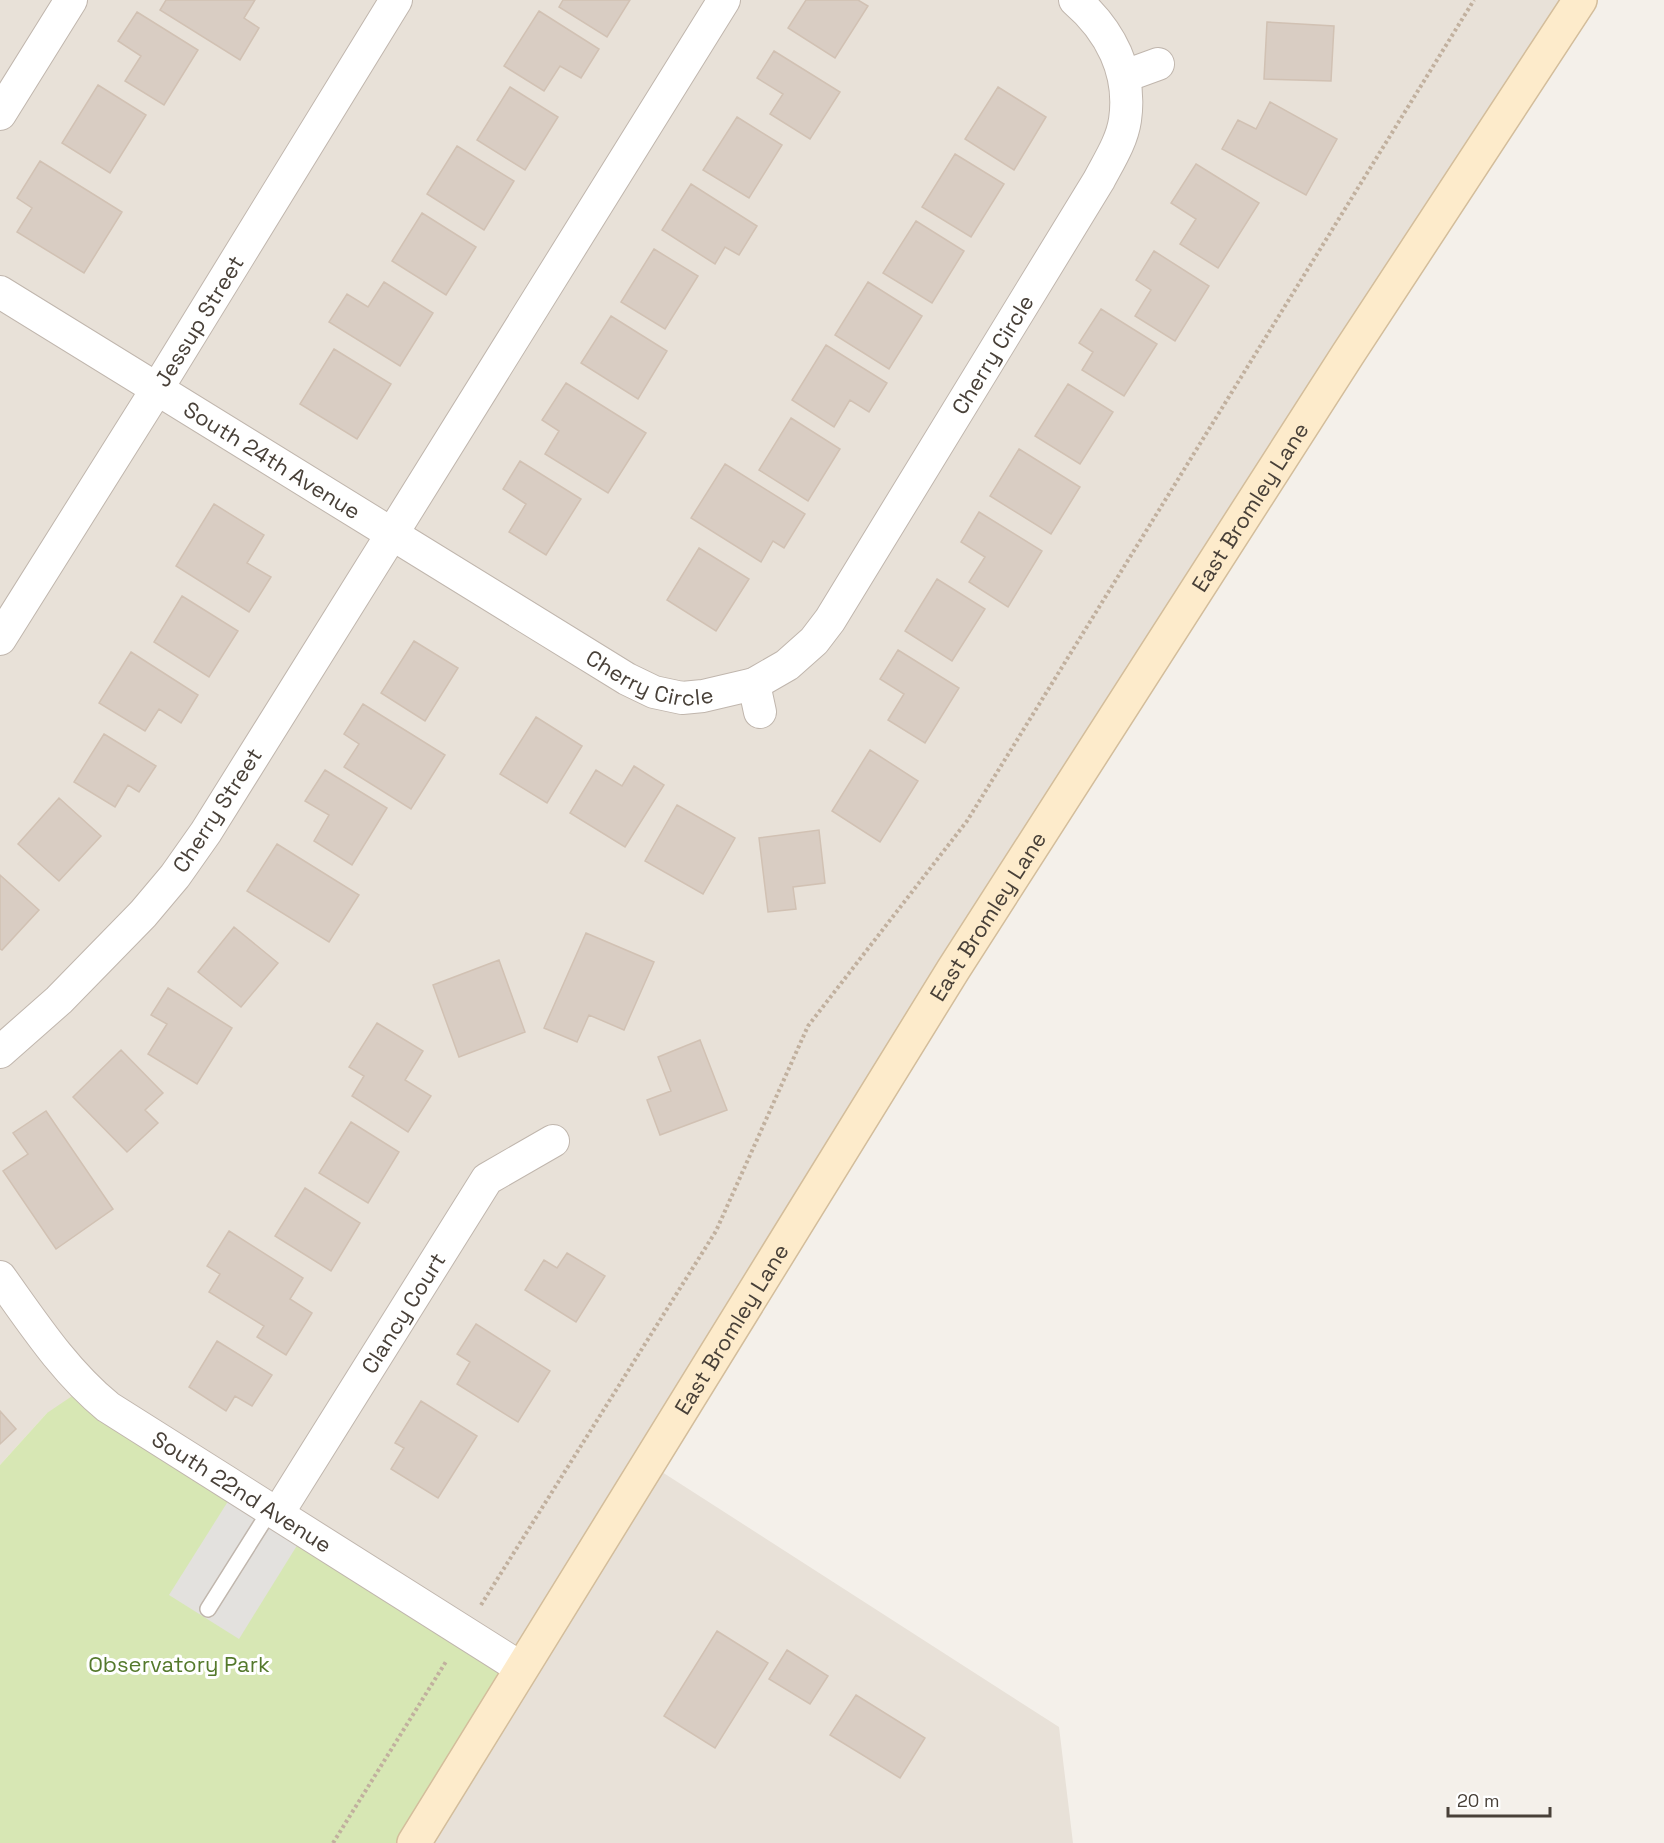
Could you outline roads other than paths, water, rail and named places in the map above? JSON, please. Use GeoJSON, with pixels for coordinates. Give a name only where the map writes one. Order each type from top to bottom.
{"type":"FeatureCollection","features":[{"type":"Feature","properties":{"kind":"main road","name":"East Bromley Lane"},"geometry":{"type":"LineString","coordinates":[[414,1843],[953,970],[1348,354],[1580,0]]}},
{"type":"Feature","properties":{"kind":"street"},"geometry":{"type":"LineString","coordinates":[[0,114],[71,0]]}},
{"type":"Feature","properties":{"kind":"street","name":"Jessup Street"},"geometry":{"type":"LineString","coordinates":[[0,639],[396,0]]}},
{"type":"Feature","properties":{"kind":"street"},"geometry":{"type":"LineString","coordinates":[[392,534],[724,0]]}},
{"type":"Feature","properties":{"kind":"street","name":"Cherry Circle"},"geometry":{"type":"LineString","coordinates":[[392,534],[627,679],[654,692],[682,698],[703,696],[757,698],[787,665],[814,641],[830,620],[1100,180],[1116,146],[1125,121],[1125,76],[1116,51],[1100,24],[1075,0]]}},
{"type":"Feature","properties":{"kind":"street"},"geometry":{"type":"LineString","coordinates":[[1125,76],[1158,64]]}},
{"type":"Feature","properties":{"kind":"street","name":"South 24th Avenue"},"geometry":{"type":"LineString","coordinates":[[0,292],[392,534]]}},
{"type":"Feature","properties":{"kind":"street","name":"Cherry Street"},"geometry":{"type":"LineString","coordinates":[[0,1052],[59,1000],[143,914],[175,876],[212,822],[392,534]]}},
{"type":"Feature","properties":{"kind":"street","name":"Clancy Court"},"geometry":{"type":"LineString","coordinates":[[274,1511],[487,1179],[553,1141]]}},
{"type":"Feature","properties":{"kind":"street","name":"South 22nd Avenue"},"geometry":{"type":"LineString","coordinates":[[0,1277],[51,1349],[84,1388],[108,1407],[521,1668]]}},
{"type":"Feature","properties":{"kind":"lane"},"geometry":{"type":"LineString","coordinates":[[208,1609],[274,1511]]}},
{"type":"Feature","properties":{"kind":"park label","name":"Observatory Park"},"geometry":{"type":"Point","coordinates":[179,1664]}}]}
